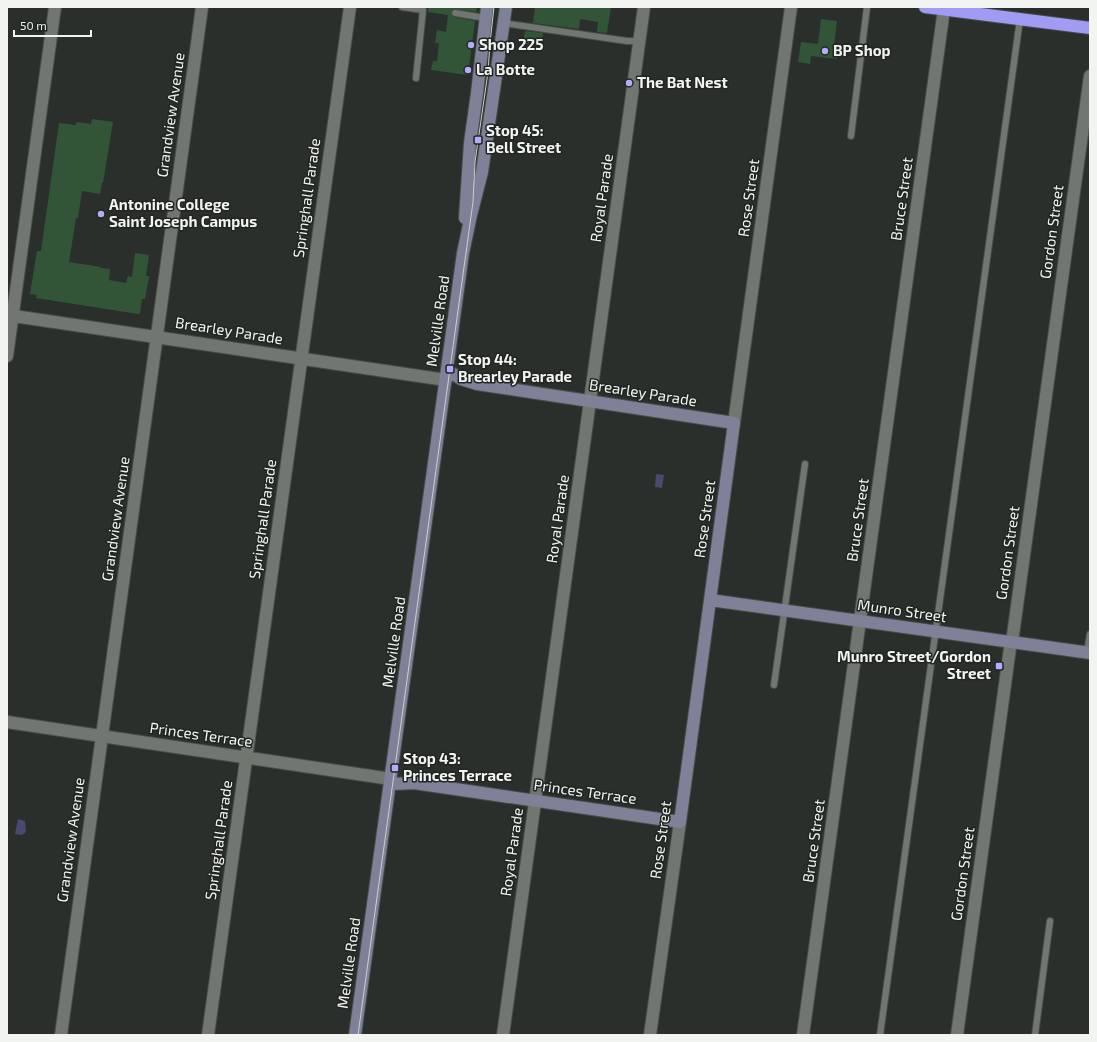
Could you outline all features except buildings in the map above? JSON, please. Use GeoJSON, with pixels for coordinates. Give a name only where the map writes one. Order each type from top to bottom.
{"type":"FeatureCollection","features":[{"type":"Feature","properties":{"kind":"highway"},"geometry":{"type":"LineString","coordinates":[[925,7],[974,10],[1020,19],[1090,28]]}},
{"type":"Feature","properties":{"kind":"street"},"geometry":{"type":"LineString","coordinates":[[7,356],[10,315],[55,7]]}},
{"type":"Feature","properties":{"kind":"street","name":"Grandview Avenue"},"geometry":{"type":"LineString","coordinates":[[61,1035],[202,7]]}},
{"type":"Feature","properties":{"kind":"street","name":"Springhall Parade"},"geometry":{"type":"LineString","coordinates":[[208,1035],[350,7]]}},
{"type":"Feature","properties":{"kind":"street","name":"Melville Road"},"geometry":{"type":"LineString","coordinates":[[463,253],[482,172],[506,7]]}},
{"type":"Feature","properties":{"kind":"street","name":"Royal Parade"},"geometry":{"type":"LineString","coordinates":[[503,1035],[644,7]]}},
{"type":"Feature","properties":{"kind":"street","name":"Rose Street"},"geometry":{"type":"LineString","coordinates":[[650,1035],[791,7]]}},
{"type":"Feature","properties":{"kind":"street","name":"Bruce Street"},"geometry":{"type":"LineString","coordinates":[[803,1035],[944,9]]}},
{"type":"Feature","properties":{"kind":"street","name":"Melville Road"},"geometry":{"type":"LineString","coordinates":[[355,1035],[463,253],[470,143],[486,12]]}},
{"type":"Feature","properties":{"kind":"street","name":"Gordon Street"},"geometry":{"type":"LineString","coordinates":[[957,1035],[1090,76]]}},
{"type":"Feature","properties":{"kind":"street","name":"Brearley Parade"},"geometry":{"type":"LineString","coordinates":[[10,315],[446,380],[460,385],[477,384]]}},
{"type":"Feature","properties":{"kind":"street","name":"Brearley Parade"},"geometry":{"type":"LineString","coordinates":[[446,380],[461,379],[477,384],[734,423]]}},
{"type":"Feature","properties":{"kind":"street","name":"Munro Street"},"geometry":{"type":"LineString","coordinates":[[710,600],[1089,653]]}},
{"type":"Feature","properties":{"kind":"street","name":"Princes Terrace"},"geometry":{"type":"LineString","coordinates":[[7,722],[680,822]]}},
{"type":"Feature","properties":{"kind":"lane"},"geometry":{"type":"LineString","coordinates":[[402,7],[423,10],[416,78]]}},
{"type":"Feature","properties":{"kind":"lane"},"geometry":{"type":"LineString","coordinates":[[851,136],[867,7]]}},
{"type":"Feature","properties":{"kind":"lane"},"geometry":{"type":"LineString","coordinates":[[455,13],[486,12]]}},
{"type":"Feature","properties":{"kind":"lane"},"geometry":{"type":"LineString","coordinates":[[880,1035],[1020,19]]}},
{"type":"Feature","properties":{"kind":"lane"},"geometry":{"type":"LineString","coordinates":[[503,23],[639,41]]}},
{"type":"Feature","properties":{"kind":"lane"},"geometry":{"type":"LineString","coordinates":[[774,685],[805,464]]}},
{"type":"Feature","properties":{"kind":"lane"},"geometry":{"type":"LineString","coordinates":[[1089,653],[1090,634]]}},
{"type":"Feature","properties":{"kind":"lane"},"geometry":{"type":"LineString","coordinates":[[1035,1035],[1050,921]]}},
{"type":"Feature","properties":{"kind":"shaded area"},"geometry":{"type":"Polygon","coordinates":[[[656,474],[664,475],[662,488],[655,487],[656,474]]]}},
{"type":"Feature","properties":{"kind":"shaded area"},"geometry":{"type":"Polygon","coordinates":[[[18,819],[25,821],[26,832],[22,835],[15,834],[18,819]]]}},
{"type":"Feature","properties":{"kind":"tram line"},"geometry":{"type":"LineString","coordinates":[[358,1035],[473,202],[475,162],[488,72],[494,7]]}},
{"type":"Feature","properties":{"kind":"place","name":"Shop 225"},"geometry":{"type":"Point","coordinates":[471,45]}},
{"type":"Feature","properties":{"kind":"place","name":"BP Shop"},"geometry":{"type":"Point","coordinates":[825,51]}},
{"type":"Feature","properties":{"kind":"place","name":"La Botte"},"geometry":{"type":"Point","coordinates":[468,70]}},
{"type":"Feature","properties":{"kind":"place","name":"The Bat Nest"},"geometry":{"type":"Point","coordinates":[629,83]}},
{"type":"Feature","properties":{"kind":"place","name":"Stop 45: Bell Street"},"geometry":{"type":"Point","coordinates":[478,140]}},
{"type":"Feature","properties":{"kind":"place","name":"Antonine College Saint Joseph Campus"},"geometry":{"type":"Point","coordinates":[101,214]}},
{"type":"Feature","properties":{"kind":"place","name":"Stop 44: Brearley Parade"},"geometry":{"type":"Point","coordinates":[450,369]}},
{"type":"Feature","properties":{"kind":"place","name":"Munro Street/Gordon Street"},"geometry":{"type":"Point","coordinates":[999,666]}},
{"type":"Feature","properties":{"kind":"place","name":"Stop 43: Princes Terrace"},"geometry":{"type":"Point","coordinates":[395,768]}}]}
